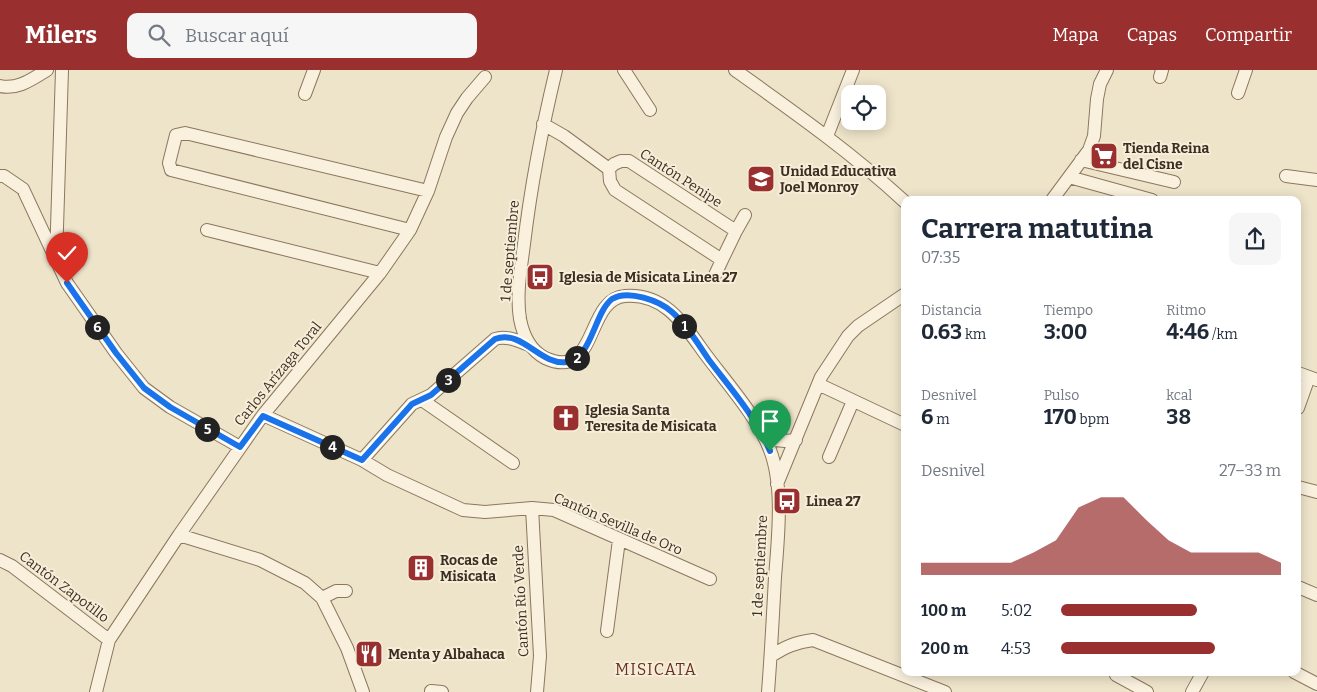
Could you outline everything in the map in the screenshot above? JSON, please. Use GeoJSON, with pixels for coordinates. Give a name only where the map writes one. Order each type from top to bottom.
{"type":"FeatureCollection","features":[{"type":"Feature","properties":{"kind":"street"},"geometry":{"type":"LineString","coordinates":[[0,86],[22,85],[47,70]]}},
{"type":"Feature","properties":{"kind":"street"},"geometry":{"type":"LineString","coordinates":[[56,262],[62,70]]}},
{"type":"Feature","properties":{"kind":"street"},"geometry":{"type":"LineString","coordinates":[[305,94],[314,70]]}},
{"type":"Feature","properties":{"kind":"street","name":"1 de septiembre"},"geometry":{"type":"LineString","coordinates":[[556,70],[530,191],[519,293],[520,318],[529,345],[544,357],[557,362],[568,362],[578,357],[585,347],[605,306],[614,298],[625,296],[652,300],[673,313],[758,425],[774,464],[777,484],[778,536],[768,692]]}},
{"type":"Feature","properties":{"kind":"street"},"geometry":{"type":"LineString","coordinates":[[624,70],[650,110]]}},
{"type":"Feature","properties":{"kind":"street"},"geometry":{"type":"LineString","coordinates":[[735,70],[827,136],[901,198]]}},
{"type":"Feature","properties":{"kind":"street"},"geometry":{"type":"LineString","coordinates":[[827,136],[853,70]]}},
{"type":"Feature","properties":{"kind":"street"},"geometry":{"type":"LineString","coordinates":[[1055,196],[1089,150],[1094,136],[1100,84],[1107,70]]}},
{"type":"Feature","properties":{"kind":"street"},"geometry":{"type":"LineString","coordinates":[[1238,93],[1246,70]]}},
{"type":"Feature","properties":{"kind":"street","name":"Carlos Arízaga Toral"},"geometry":{"type":"LineString","coordinates":[[96,692],[109,640],[180,535],[263,416],[380,273],[410,230],[428,191],[446,137],[457,113],[467,98],[486,77]]}},
{"type":"Feature","properties":{"kind":"street"},"geometry":{"type":"LineString","coordinates":[[543,124],[564,136],[610,169],[610,181],[615,190],[722,260]]}},
{"type":"Feature","properties":{"kind":"street"},"geometry":{"type":"LineString","coordinates":[[410,230],[171,170],[169,163],[176,135],[182,132],[428,191]]}},
{"type":"Feature","properties":{"kind":"street"},"geometry":{"type":"LineString","coordinates":[[1081,160],[1174,182]]}},
{"type":"Feature","properties":{"kind":"street","name":"Cantón Penipe"},"geometry":{"type":"LineString","coordinates":[[610,169],[614,164],[621,161],[629,161],[736,232]]}},
{"type":"Feature","properties":{"kind":"street"},"geometry":{"type":"LineString","coordinates":[[0,176],[4,176],[23,189],[67,283],[116,353],[144,388],[170,407],[240,447]]}},
{"type":"Feature","properties":{"kind":"street"},"geometry":{"type":"LineString","coordinates":[[1286,176],[1317,180]]}},
{"type":"Feature","properties":{"kind":"street"},"geometry":{"type":"LineString","coordinates":[[1067,179],[1119,196]]}},
{"type":"Feature","properties":{"kind":"street"},"geometry":{"type":"LineString","coordinates":[[1067,179],[1136,196]]}},
{"type":"Feature","properties":{"kind":"street"},"geometry":{"type":"LineString","coordinates":[[715,275],[745,215]]}},
{"type":"Feature","properties":{"kind":"street"},"geometry":{"type":"LineString","coordinates":[[207,230],[380,273]]}},
{"type":"Feature","properties":{"kind":"street"},"geometry":{"type":"LineString","coordinates":[[777,484],[821,377],[848,336],[858,326],[901,297]]}},
{"type":"Feature","properties":{"kind":"street"},"geometry":{"type":"LineString","coordinates":[[362,460],[412,404],[431,395],[495,339],[501,336],[529,345]]}},
{"type":"Feature","properties":{"kind":"street"},"geometry":{"type":"LineString","coordinates":[[1301,399],[1308,377]]}},
{"type":"Feature","properties":{"kind":"street"},"geometry":{"type":"LineString","coordinates":[[818,384],[901,423]]}},
{"type":"Feature","properties":{"kind":"street"},"geometry":{"type":"LineString","coordinates":[[422,400],[513,463]]}},
{"type":"Feature","properties":{"kind":"street"},"geometry":{"type":"LineString","coordinates":[[829,457],[853,401]]}},
{"type":"Feature","properties":{"kind":"street","name":"Cantón Sevilla de Oro"},"geometry":{"type":"LineString","coordinates":[[263,416],[362,460],[387,476],[463,510],[485,512],[532,508],[554,510],[710,579]]}},
{"type":"Feature","properties":{"kind":"street"},"geometry":{"type":"LineString","coordinates":[[765,439],[796,440]]}},
{"type":"Feature","properties":{"kind":"street"},"geometry":{"type":"LineString","coordinates":[[1301,487],[1317,492]]}},
{"type":"Feature","properties":{"kind":"street","name":"Cantón Río Verde"},"geometry":{"type":"LineString","coordinates":[[532,508],[540,656],[537,692]]}},
{"type":"Feature","properties":{"kind":"street"},"geometry":{"type":"LineString","coordinates":[[180,535],[260,560],[305,583],[322,598],[347,648],[363,692]]}},
{"type":"Feature","properties":{"kind":"street"},"geometry":{"type":"LineString","coordinates":[[607,631],[619,540]]}},
{"type":"Feature","properties":{"kind":"street","name":"Cantón Zapotillo"},"geometry":{"type":"LineString","coordinates":[[0,560],[12,566],[109,640]]}},
{"type":"Feature","properties":{"kind":"street"},"geometry":{"type":"LineString","coordinates":[[1301,588],[1317,596]]}},
{"type":"Feature","properties":{"kind":"street"},"geometry":{"type":"LineString","coordinates":[[322,598],[336,591],[346,591]]}},
{"type":"Feature","properties":{"kind":"street"},"geometry":{"type":"LineString","coordinates":[[771,656],[783,648],[798,642],[813,640],[901,675]]}},
{"type":"Feature","properties":{"kind":"street"},"geometry":{"type":"LineString","coordinates":[[904,676],[944,692]]}},
{"type":"Feature","properties":{"kind":"street"},"geometry":{"type":"LineString","coordinates":[[1118,676],[1147,692]]}},
{"type":"Feature","properties":{"kind":"street"},"geometry":{"type":"LineString","coordinates":[[1192,692],[1201,676]]}},
{"type":"Feature","properties":{"kind":"street"},"geometry":{"type":"LineString","coordinates":[[1301,676],[1317,684]]}},
{"type":"Feature","properties":{"kind":"place","name":"Tienda Reina del Cisne"},"geometry":{"type":"Point","coordinates":[1104,156]}},
{"type":"Feature","properties":{"kind":"place","name":"Unidad Educativa Joel Monroy"},"geometry":{"type":"Point","coordinates":[761,179]}},
{"type":"Feature","properties":{"kind":"place","name":"Iglesia de Misicata Linea 27"},"geometry":{"type":"Point","coordinates":[540,277]}},
{"type":"Feature","properties":{"kind":"place","name":"Iglesia Santa Teresita de Misicata"},"geometry":{"type":"Point","coordinates":[566,418]}},
{"type":"Feature","properties":{"kind":"place","name":"Linea 27"},"geometry":{"type":"Point","coordinates":[787,501]}},
{"type":"Feature","properties":{"kind":"place","name":"Rocas de Misicata"},"geometry":{"type":"Point","coordinates":[421,568]}},
{"type":"Feature","properties":{"kind":"place","name":"Menta y Albahaca"},"geometry":{"type":"Point","coordinates":[369,654]}},
{"type":"Feature","properties":{"kind":"district","name":"MISICATA"},"geometry":{"type":"Point","coordinates":[656,669]}},
{"type":"Feature","properties":{"kind":"route"},"geometry":{"type":"LineString","coordinates":[[67,283],[116,353],[144,388],[170,407],[240,447],[263,416],[362,460],[412,404],[431,395],[495,339],[501,336],[508,338],[529,345],[544,357],[557,362],[568,362],[578,357],[585,347],[605,306],[614,298],[625,296],[652,300],[673,313],[694,339],[758,425],[770,451]]}}]}
